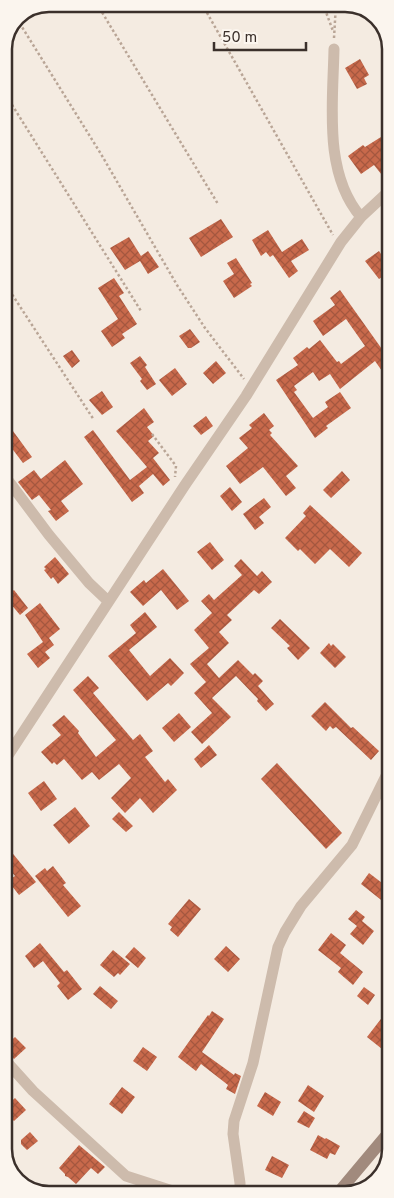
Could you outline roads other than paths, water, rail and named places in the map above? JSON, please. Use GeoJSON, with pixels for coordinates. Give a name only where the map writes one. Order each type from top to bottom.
{"type":"FeatureCollection","features":[{"type":"Feature","properties":{"kind":"street"},"geometry":{"type":"LineString","coordinates":[[334,49],[334,141],[337,166],[348,198],[361,217]]}},
{"type":"Feature","properties":{"kind":"street"},"geometry":{"type":"LineString","coordinates":[[12,749],[108,601],[253,386],[342,242],[361,217],[382,198]]}},
{"type":"Feature","properties":{"kind":"street"},"geometry":{"type":"LineString","coordinates":[[12,486],[49,535],[89,583],[108,601]]}},
{"type":"Feature","properties":{"kind":"street"},"geometry":{"type":"LineString","coordinates":[[240,1186],[233,1134],[234,1121],[253,1063],[278,946],[301,906],[352,844],[382,784]]}},
{"type":"Feature","properties":{"kind":"street"},"geometry":{"type":"LineString","coordinates":[[12,1068],[33,1091],[126,1176],[155,1185]]}},
{"type":"Feature","properties":{"kind":"street"},"geometry":{"type":"LineString","coordinates":[[344,1186],[382,1141]]}}]}
